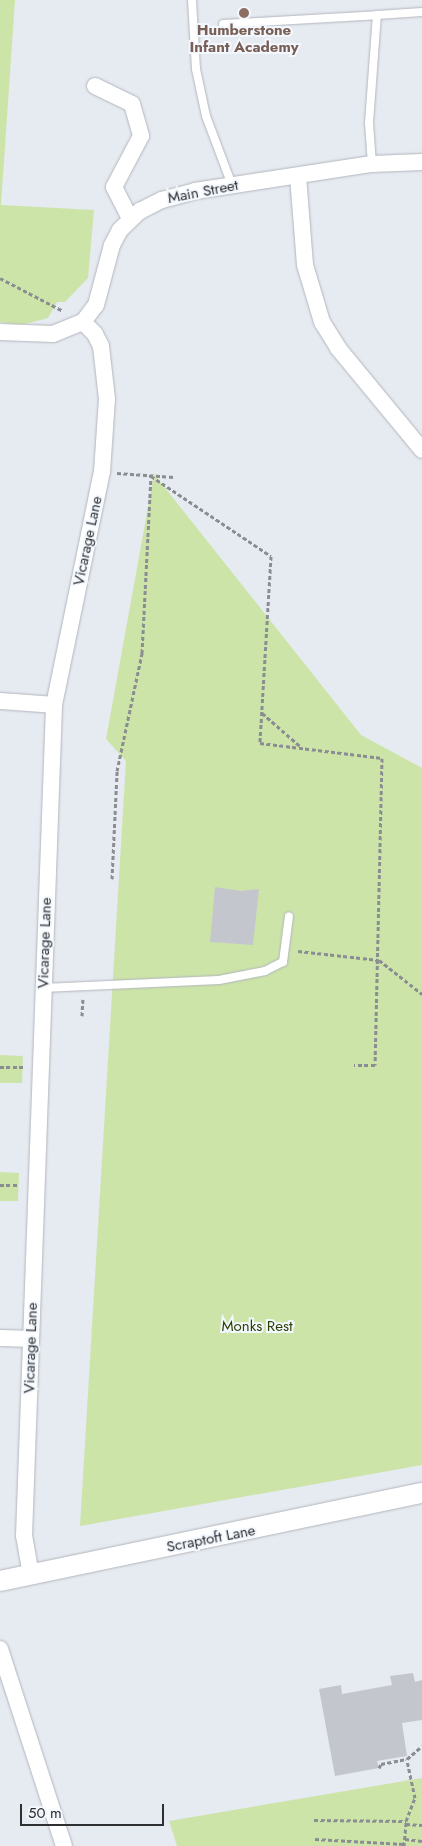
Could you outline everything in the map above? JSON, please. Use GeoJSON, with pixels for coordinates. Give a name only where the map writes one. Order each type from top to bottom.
{"type":"FeatureCollection","features":[{"type":"Feature","properties":{"kind":"street"},"geometry":{"type":"LineString","coordinates":[[95,86],[132,104],[141,136],[114,187],[130,219]]}},
{"type":"Feature","properties":{"kind":"street","name":"Main Street"},"geometry":{"type":"LineString","coordinates":[[83,322],[96,305],[112,245],[130,219],[162,200],[232,185],[372,164],[422,162]]}},
{"type":"Feature","properties":{"kind":"street"},"geometry":{"type":"LineString","coordinates":[[298,176],[306,265],[322,322],[338,348],[422,450]]}},
{"type":"Feature","properties":{"kind":"street"},"geometry":{"type":"LineString","coordinates":[[0,332],[53,334],[83,322]]}},
{"type":"Feature","properties":{"kind":"street","name":"Vicarage Lane"},"geometry":{"type":"LineString","coordinates":[[31,1575],[24,1536],[54,705],[102,472],[107,379],[101,346],[95,334],[83,322]]}},
{"type":"Feature","properties":{"kind":"street"},"geometry":{"type":"LineString","coordinates":[[0,701],[54,705]]}},
{"type":"Feature","properties":{"kind":"street"},"geometry":{"type":"LineString","coordinates":[[0,1338],[31,1339]]}},
{"type":"Feature","properties":{"kind":"street","name":"Scraptoft Lane"},"geometry":{"type":"LineString","coordinates":[[0,1581],[422,1493]]}},
{"type":"Feature","properties":{"kind":"street"},"geometry":{"type":"LineString","coordinates":[[0,1649],[64,1846]]}},
{"type":"Feature","properties":{"kind":"lane"},"geometry":{"type":"LineString","coordinates":[[192,0],[196,68],[206,116],[232,185]]}},
{"type":"Feature","properties":{"kind":"lane"},"geometry":{"type":"LineString","coordinates":[[224,24],[422,12]]}},
{"type":"Feature","properties":{"kind":"lane"},"geometry":{"type":"LineString","coordinates":[[372,164],[369,122],[377,15]]}},
{"type":"Feature","properties":{"kind":"lane"},"geometry":{"type":"LineString","coordinates":[[43,988],[243,976],[265,971],[282,962],[289,916]]}},
{"type":"Feature","properties":{"kind":"path"},"geometry":{"type":"LineString","coordinates":[[0,278],[83,322]]}},
{"type":"Feature","properties":{"kind":"path"},"geometry":{"type":"LineString","coordinates":[[102,472],[174,477]]}},
{"type":"Feature","properties":{"kind":"path"},"geometry":{"type":"LineString","coordinates":[[151,476],[271,556],[260,743],[382,758],[379,960],[375,1065],[354,1065]]}},
{"type":"Feature","properties":{"kind":"path"},"geometry":{"type":"LineString","coordinates":[[112,879],[117,771],[142,653],[151,476]]}},
{"type":"Feature","properties":{"kind":"path"},"geometry":{"type":"LineString","coordinates":[[262,713],[302,748]]}},
{"type":"Feature","properties":{"kind":"path"},"geometry":{"type":"LineString","coordinates":[[284,950],[379,960],[422,994]]}},
{"type":"Feature","properties":{"kind":"path"},"geometry":{"type":"LineString","coordinates":[[0,1067],[41,1067]]}},
{"type":"Feature","properties":{"kind":"path"},"geometry":{"type":"LineString","coordinates":[[379,1768],[381,1764],[408,1759],[422,1746]]}},
{"type":"Feature","properties":{"kind":"path"},"geometry":{"type":"LineString","coordinates":[[404,1843],[406,1823],[415,1798],[408,1759]]}},
{"type":"Feature","properties":{"kind":"path"},"geometry":{"type":"LineString","coordinates":[[415,1798],[422,1798]]}},
{"type":"Feature","properties":{"kind":"path"},"geometry":{"type":"LineString","coordinates":[[314,1820],[422,1825]]}},
{"type":"Feature","properties":{"kind":"path"},"geometry":{"type":"LineString","coordinates":[[315,1839],[404,1843],[422,1841]]}},
{"type":"Feature","properties":{"kind":"green space"},"geometry":{"type":"Polygon","coordinates":[[[0,0],[15,0],[1,205],[94,210],[88,278],[65,302],[57,302],[48,318],[21,325],[0,322],[0,0]]]}},
{"type":"Feature","properties":{"kind":"green space","name":"Monks Rest"},"geometry":{"type":"Polygon","coordinates":[[[154,474],[361,735],[422,768],[422,1465],[80,1526],[126,761],[106,739],[154,474]]]}},
{"type":"Feature","properties":{"kind":"green space"},"geometry":{"type":"Polygon","coordinates":[[[0,1055],[23,1056],[22,1083],[0,1083],[0,1055]]]}},
{"type":"Feature","properties":{"kind":"green space"},"geometry":{"type":"Polygon","coordinates":[[[0,1172],[19,1173],[18,1201],[0,1201],[0,1172]]]}},
{"type":"Feature","properties":{"kind":"green space"},"geometry":{"type":"Polygon","coordinates":[[[422,1778],[422,1846],[177,1846],[169,1821],[422,1778]]]}},
{"type":"Feature","properties":{"kind":"building"},"geometry":{"type":"Polygon","coordinates":[[[215,887],[241,891],[259,889],[253,945],[210,942],[215,887]]]}},
{"type":"Feature","properties":{"kind":"building"},"geometry":{"type":"Polygon","coordinates":[[[413,1673],[415,1682],[422,1680],[422,1720],[402,1723],[407,1756],[377,1761],[379,1768],[335,1776],[319,1689],[341,1685],[342,1694],[392,1685],[390,1676],[413,1673]]]}},
{"type":"Feature","properties":{"kind":"place","name":"Humberstone Infant Academy"},"geometry":{"type":"Point","coordinates":[244,13]}}]}
